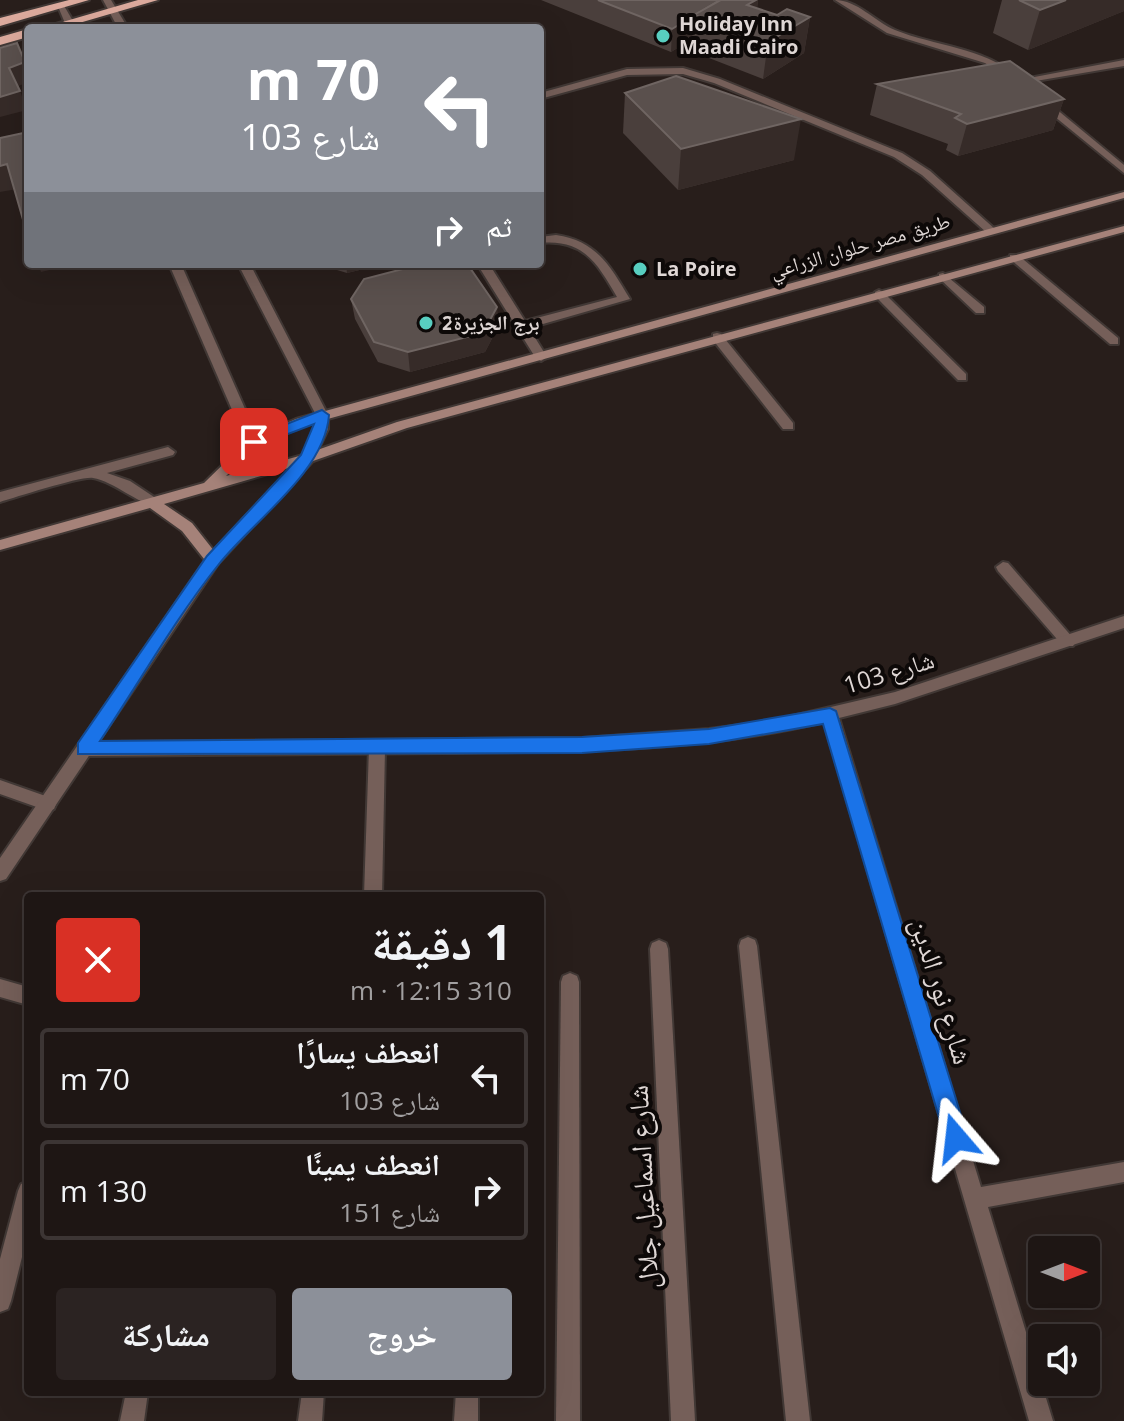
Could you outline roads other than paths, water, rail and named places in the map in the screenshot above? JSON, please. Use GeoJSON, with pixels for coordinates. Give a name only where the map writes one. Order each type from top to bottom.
{"type":"FeatureCollection","features":[{"type":"Feature","properties":{"kind":"highway"},"geometry":{"type":"LineString","coordinates":[[0,22],[83,0]]}},
{"type":"Feature","properties":{"kind":"highway"},"geometry":{"type":"LineString","coordinates":[[72,24],[111,5],[152,0]]}},
{"type":"Feature","properties":{"kind":"highway"},"geometry":{"type":"LineString","coordinates":[[0,41],[24,37]]}},
{"type":"Feature","properties":{"kind":"main road","name":"طريق مصر حلوان الزراعي"},"geometry":{"type":"LineString","coordinates":[[209,485],[254,442],[322,415],[1124,195]]}},
{"type":"Feature","properties":{"kind":"main road","name":"طريق مصر حلوان الزراعي"},"geometry":{"type":"LineString","coordinates":[[0,545],[308,458],[402,425],[717,337],[1124,229]]}},
{"type":"Feature","properties":{"kind":"main road"},"geometry":{"type":"LineString","coordinates":[[152,502],[187,527],[213,560]]}},
{"type":"Feature","properties":{"kind":"street"},"geometry":{"type":"LineString","coordinates":[[839,0],[890,31],[988,61],[1018,81],[1124,170]]}},
{"type":"Feature","properties":{"kind":"street"},"geometry":{"type":"LineString","coordinates":[[111,5],[121,24]]}},
{"type":"Feature","properties":{"kind":"street"},"geometry":{"type":"LineString","coordinates":[[60,6],[69,24]]}},
{"type":"Feature","properties":{"kind":"street"},"geometry":{"type":"LineString","coordinates":[[1018,81],[1124,63]]}},
{"type":"Feature","properties":{"kind":"street"},"geometry":{"type":"LineString","coordinates":[[544,95],[636,70],[664,69],[701,75],[898,155],[926,173],[990,230]]}},
{"type":"Feature","properties":{"kind":"street"},"geometry":{"type":"LineString","coordinates":[[522,326],[624,299],[595,253],[561,236],[544,239]]}},
{"type":"Feature","properties":{"kind":"street"},"geometry":{"type":"LineString","coordinates":[[1014,257],[1114,341]]}},
{"type":"Feature","properties":{"kind":"street"},"geometry":{"type":"LineString","coordinates":[[177,268],[265,470]]}},
{"type":"Feature","properties":{"kind":"street"},"geometry":{"type":"LineString","coordinates":[[0,873],[213,560],[308,458],[321,429],[322,415],[246,268]]}},
{"type":"Feature","properties":{"kind":"street"},"geometry":{"type":"LineString","coordinates":[[485,268],[496,290],[541,357]]}},
{"type":"Feature","properties":{"kind":"street"},"geometry":{"type":"LineString","coordinates":[[943,276],[980,310]]}},
{"type":"Feature","properties":{"kind":"street"},"geometry":{"type":"LineString","coordinates":[[879,294],[962,377]]}},
{"type":"Feature","properties":{"kind":"street"},"geometry":{"type":"LineString","coordinates":[[717,337],[788,426]]}},
{"type":"Feature","properties":{"kind":"street"},"geometry":{"type":"LineString","coordinates":[[0,497],[168,452]]}},
{"type":"Feature","properties":{"kind":"street"},"geometry":{"type":"LineString","coordinates":[[91,472],[125,484],[152,502]]}},
{"type":"Feature","properties":{"kind":"street"},"geometry":{"type":"LineString","coordinates":[[1003,567],[1068,642]]}},
{"type":"Feature","properties":{"kind":"street","name":"شارع 103"},"geometry":{"type":"LineString","coordinates":[[85,749],[377,748],[645,742],[740,732],[830,716],[1124,622]]}},
{"type":"Feature","properties":{"kind":"street","name":"شارع نور الدين"},"geometry":{"type":"LineString","coordinates":[[830,716],[1041,1421]]}},
{"type":"Feature","properties":{"kind":"street"},"geometry":{"type":"LineString","coordinates":[[373,892],[377,748]]}},
{"type":"Feature","properties":{"kind":"street"},"geometry":{"type":"LineString","coordinates":[[0,787],[48,804]]}},
{"type":"Feature","properties":{"kind":"street"},"geometry":{"type":"LineString","coordinates":[[748,946],[798,1421]]}},
{"type":"Feature","properties":{"kind":"street","name":"شارع اسماعيل جلال"},"geometry":{"type":"LineString","coordinates":[[659,949],[683,1421]]}},
{"type":"Feature","properties":{"kind":"street"},"geometry":{"type":"LineString","coordinates":[[568,1421],[570,982]]}},
{"type":"Feature","properties":{"kind":"street"},"geometry":{"type":"LineString","coordinates":[[0,988],[24,995]]}},
{"type":"Feature","properties":{"kind":"street"},"geometry":{"type":"LineString","coordinates":[[975,1199],[1124,1172]]}},
{"type":"Feature","properties":{"kind":"street"},"geometry":{"type":"LineString","coordinates":[[0,1301],[24,1207]]}},
{"type":"Feature","properties":{"kind":"street"},"geometry":{"type":"LineString","coordinates":[[132,1421],[136,1396]]}},
{"type":"Feature","properties":{"kind":"street"},"geometry":{"type":"LineString","coordinates":[[310,1421],[313,1396]]}},
{"type":"Feature","properties":{"kind":"street"},"geometry":{"type":"LineString","coordinates":[[466,1421],[467,1396]]}},
{"type":"Feature","properties":{"kind":"place","name":"Holiday Inn Maadi Cairo"},"geometry":{"type":"Point","coordinates":[663,36]}},
{"type":"Feature","properties":{"kind":"place","name":"La Poire"},"geometry":{"type":"Point","coordinates":[640,269]}},
{"type":"Feature","properties":{"kind":"place","name":"برج الجزيرة2"},"geometry":{"type":"Point","coordinates":[426,323]}}]}
